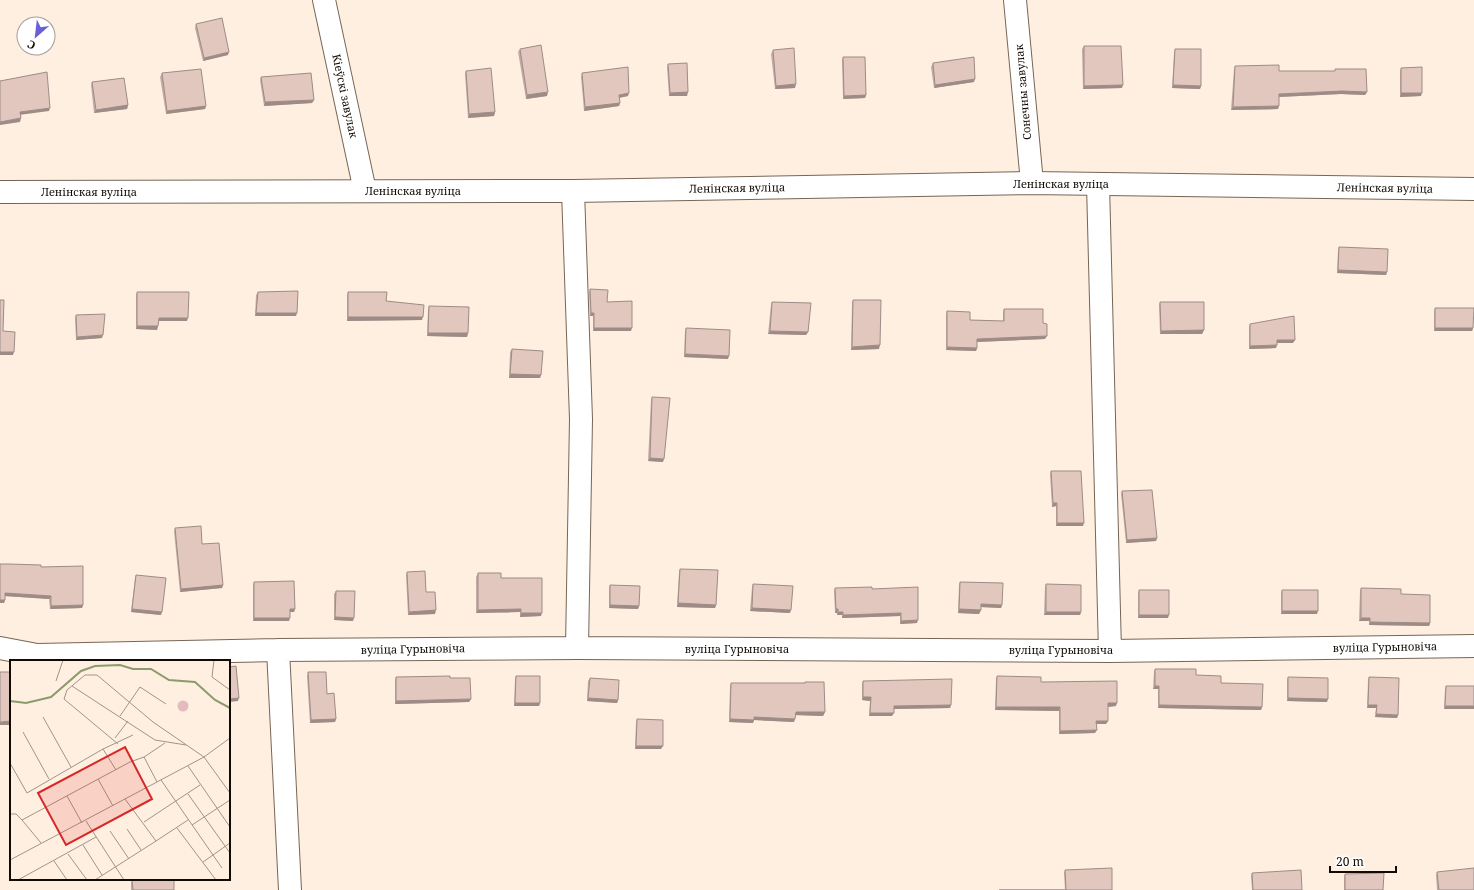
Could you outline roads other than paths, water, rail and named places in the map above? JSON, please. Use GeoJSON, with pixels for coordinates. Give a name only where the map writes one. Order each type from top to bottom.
{"type":"FeatureCollection","features":[{"type":"Feature","properties":{"kind":"street","name":"Кіеўскі завулак"},"geometry":{"type":"LineString","coordinates":[[324,0],[365,192]]}},
{"type":"Feature","properties":{"kind":"street","name":"Сонечны завулак"},"geometry":{"type":"LineString","coordinates":[[1015,0],[1032,183]]}},
{"type":"Feature","properties":{"kind":"street","name":"Ленінская вуліца"},"geometry":{"type":"LineString","coordinates":[[0,192],[573,191],[1032,183],[1474,189]]}},
{"type":"Feature","properties":{"kind":"street"},"geometry":{"type":"LineString","coordinates":[[1098,184],[1110,651]]}},
{"type":"Feature","properties":{"kind":"street"},"geometry":{"type":"LineString","coordinates":[[573,191],[581,419],[577,648]]}},
{"type":"Feature","properties":{"kind":"street","name":"вуліца Гурыновіча"},"geometry":{"type":"LineString","coordinates":[[0,648],[37,655],[278,650],[577,648],[1110,651],[1474,646]]}},
{"type":"Feature","properties":{"kind":"street"},"geometry":{"type":"LineString","coordinates":[[278,650],[290,890]]}}]}
